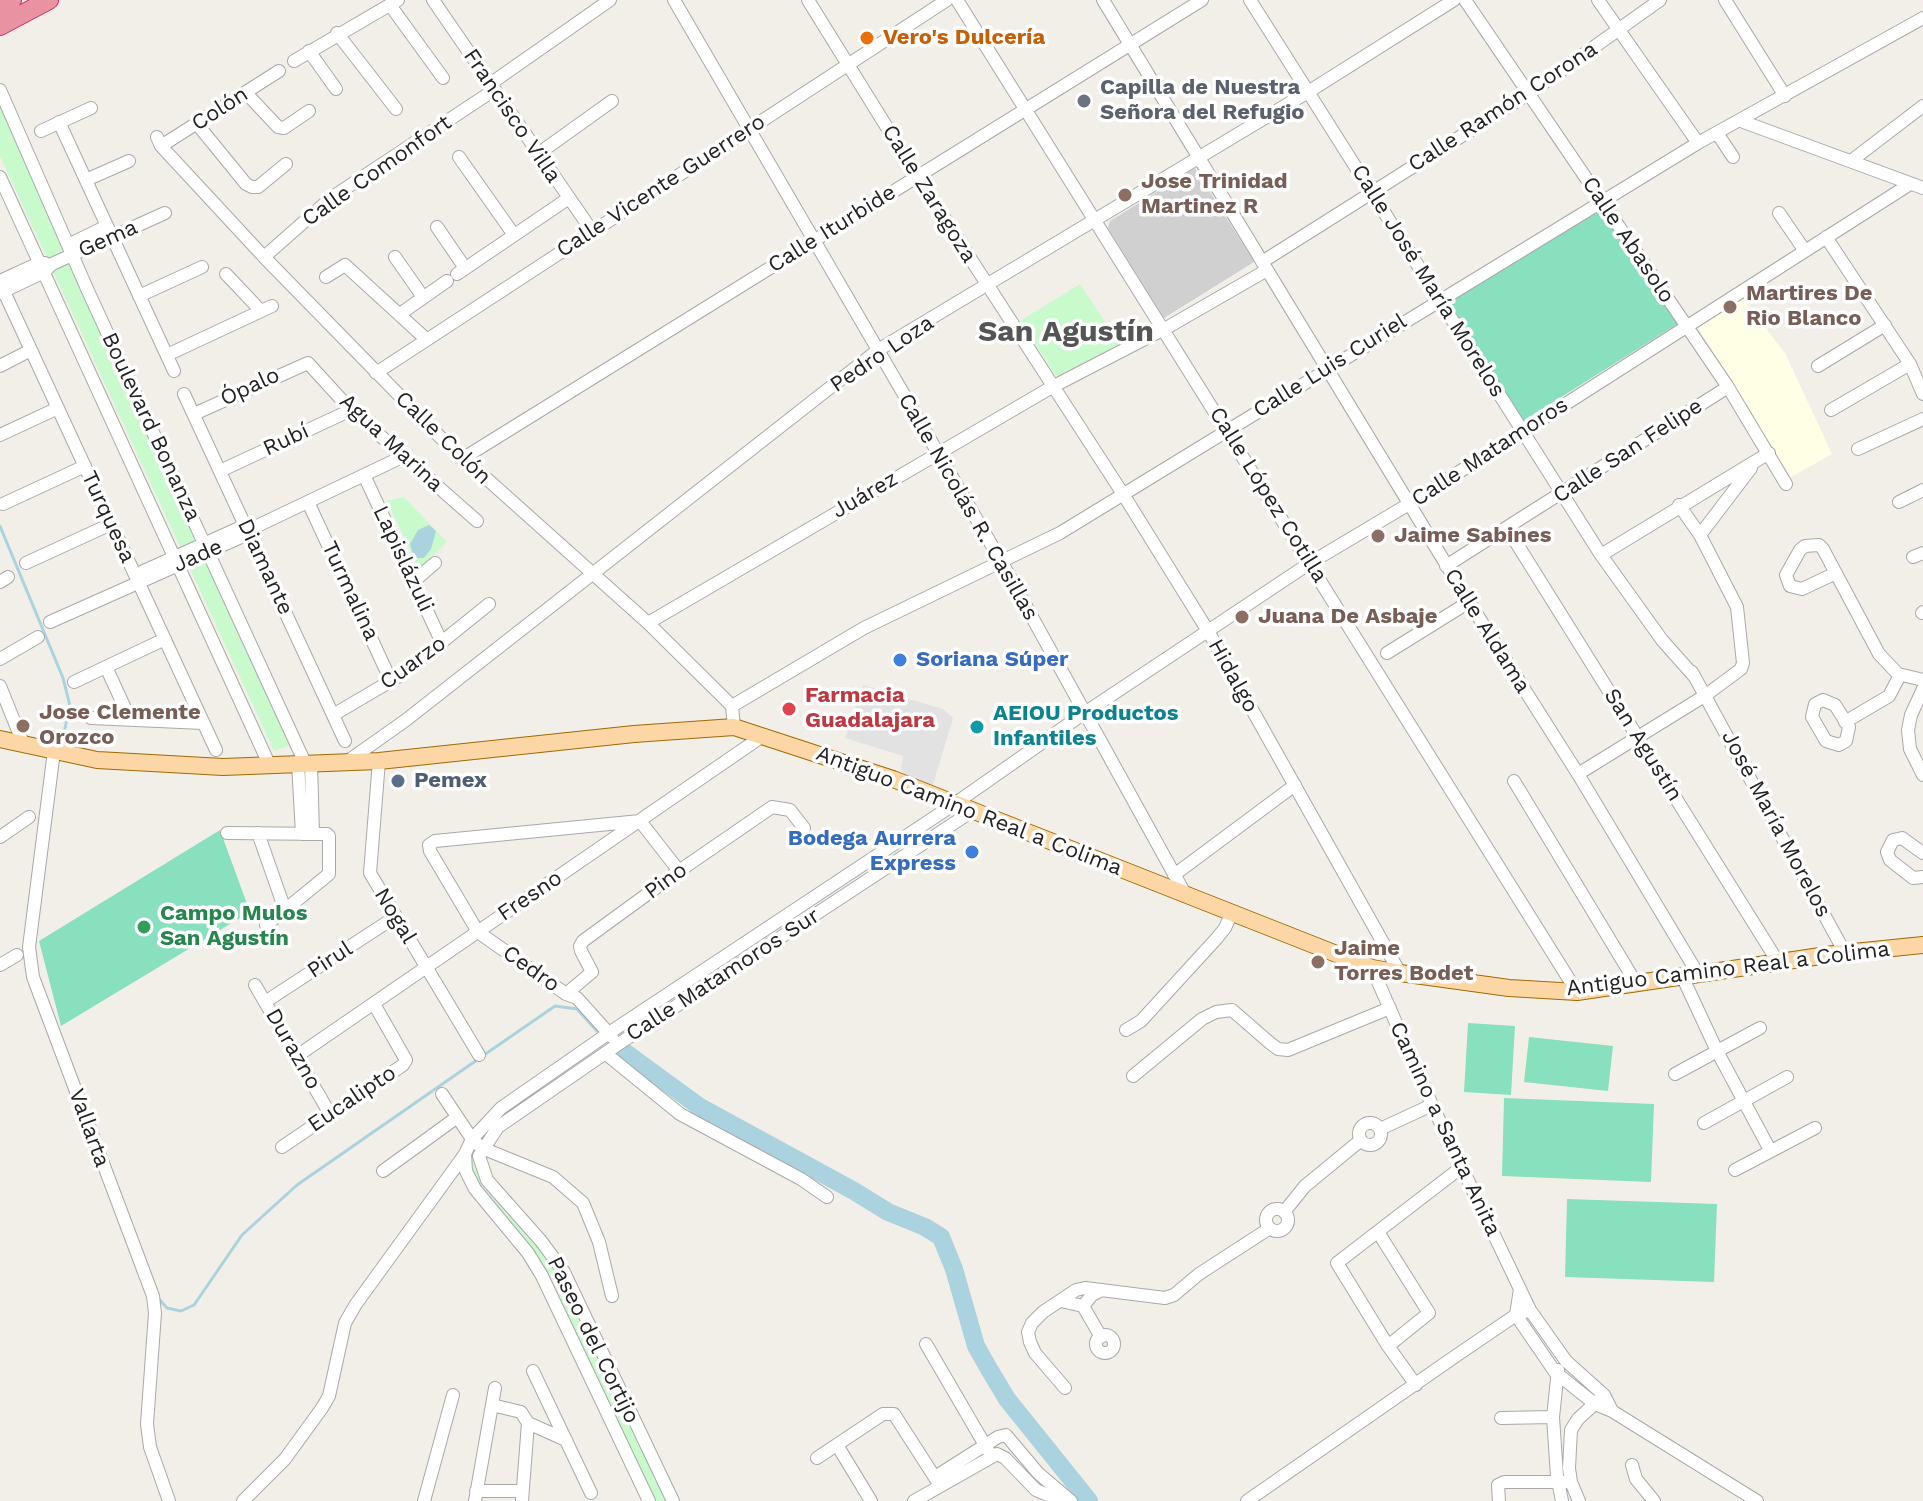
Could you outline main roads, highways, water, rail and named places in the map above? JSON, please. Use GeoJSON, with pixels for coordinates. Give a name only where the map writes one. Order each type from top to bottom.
{"type":"FeatureCollection","features":[{"type":"Feature","properties":{"kind":"highway"},"geometry":{"type":"LineString","coordinates":[[2,22],[12,0]]}},
{"type":"Feature","properties":{"kind":"highway"},"geometry":{"type":"LineString","coordinates":[[2,22],[49,0]]}},
{"type":"Feature","properties":{"kind":"main road","name":"Antiguo Camino Real a Colima"},"geometry":{"type":"LineString","coordinates":[[0,739],[97,760],[223,767],[379,761],[648,732],[734,727],[893,779],[1372,968],[1509,988],[1577,992],[1778,962],[1923,945]]}},
{"type":"Feature","properties":{"kind":"water"},"geometry":{"type":"Polygon","coordinates":[[[429,525],[436,531],[431,549],[424,558],[414,558],[410,544],[418,530],[429,525]]]}},
{"type":"Feature","properties":{"kind":"waterway"},"geometry":{"type":"LineString","coordinates":[[0,526],[63,678],[70,706],[62,741]]}},
{"type":"Feature","properties":{"kind":"waterway"},"geometry":{"type":"LineString","coordinates":[[484,1055],[555,1006],[577,1009],[597,1031]]}},
{"type":"Feature","properties":{"kind":"waterway"},"geometry":{"type":"LineString","coordinates":[[621,1051],[626,1053]]}},
{"type":"Feature","properties":{"kind":"waterway"},"geometry":{"type":"LineString","coordinates":[[626,1053],[700,1107],[888,1212],[941,1237],[954,1269],[976,1346],[1007,1399],[1089,1501]]}},
{"type":"Feature","properties":{"kind":"waterway"},"geometry":{"type":"LineString","coordinates":[[158,1298],[167,1308],[181,1311],[194,1305],[242,1235],[297,1185],[477,1060]]}},
{"type":"Feature","properties":{"kind":"place","name":"Vero's Dulcería"},"geometry":{"type":"Point","coordinates":[867,38]}},
{"type":"Feature","properties":{"kind":"place","name":"Capilla de Nuestra Señora del Refugio"},"geometry":{"type":"Point","coordinates":[1084,101]}},
{"type":"Feature","properties":{"kind":"place","name":"Jose Trinidad Martinez R"},"geometry":{"type":"Point","coordinates":[1125,195]}},
{"type":"Feature","properties":{"kind":"place","name":"Martires De Rio Blanco"},"geometry":{"type":"Point","coordinates":[1730,307]}},
{"type":"Feature","properties":{"kind":"place","name":"Jaime Sabines"},"geometry":{"type":"Point","coordinates":[1378,536]}},
{"type":"Feature","properties":{"kind":"place","name":"Juana De Asbaje"},"geometry":{"type":"Point","coordinates":[1242,617]}},
{"type":"Feature","properties":{"kind":"place","name":"Soriana Súper"},"geometry":{"type":"Point","coordinates":[900,660]}},
{"type":"Feature","properties":{"kind":"place","name":"Farmacia Guadalajara"},"geometry":{"type":"Point","coordinates":[789,709]}},
{"type":"Feature","properties":{"kind":"place","name":"Jose Clemente Orozco"},"geometry":{"type":"Point","coordinates":[23,726]}},
{"type":"Feature","properties":{"kind":"place","name":"AEIOU Productos Infantiles"},"geometry":{"type":"Point","coordinates":[977,727]}},
{"type":"Feature","properties":{"kind":"place","name":"Pemex"},"geometry":{"type":"Point","coordinates":[398,781]}},
{"type":"Feature","properties":{"kind":"place","name":"Bodega Aurrera Express"},"geometry":{"type":"Point","coordinates":[972,852]}},
{"type":"Feature","properties":{"kind":"place","name":"Campo Mulos San Agustín"},"geometry":{"type":"Point","coordinates":[144,927]}},
{"type":"Feature","properties":{"kind":"place","name":"Jaime Torres Bodet"},"geometry":{"type":"Point","coordinates":[1318,962]}},
{"type":"Feature","properties":{"kind":"district","name":"San Agustín"},"geometry":{"type":"Point","coordinates":[1066,332]}}]}
